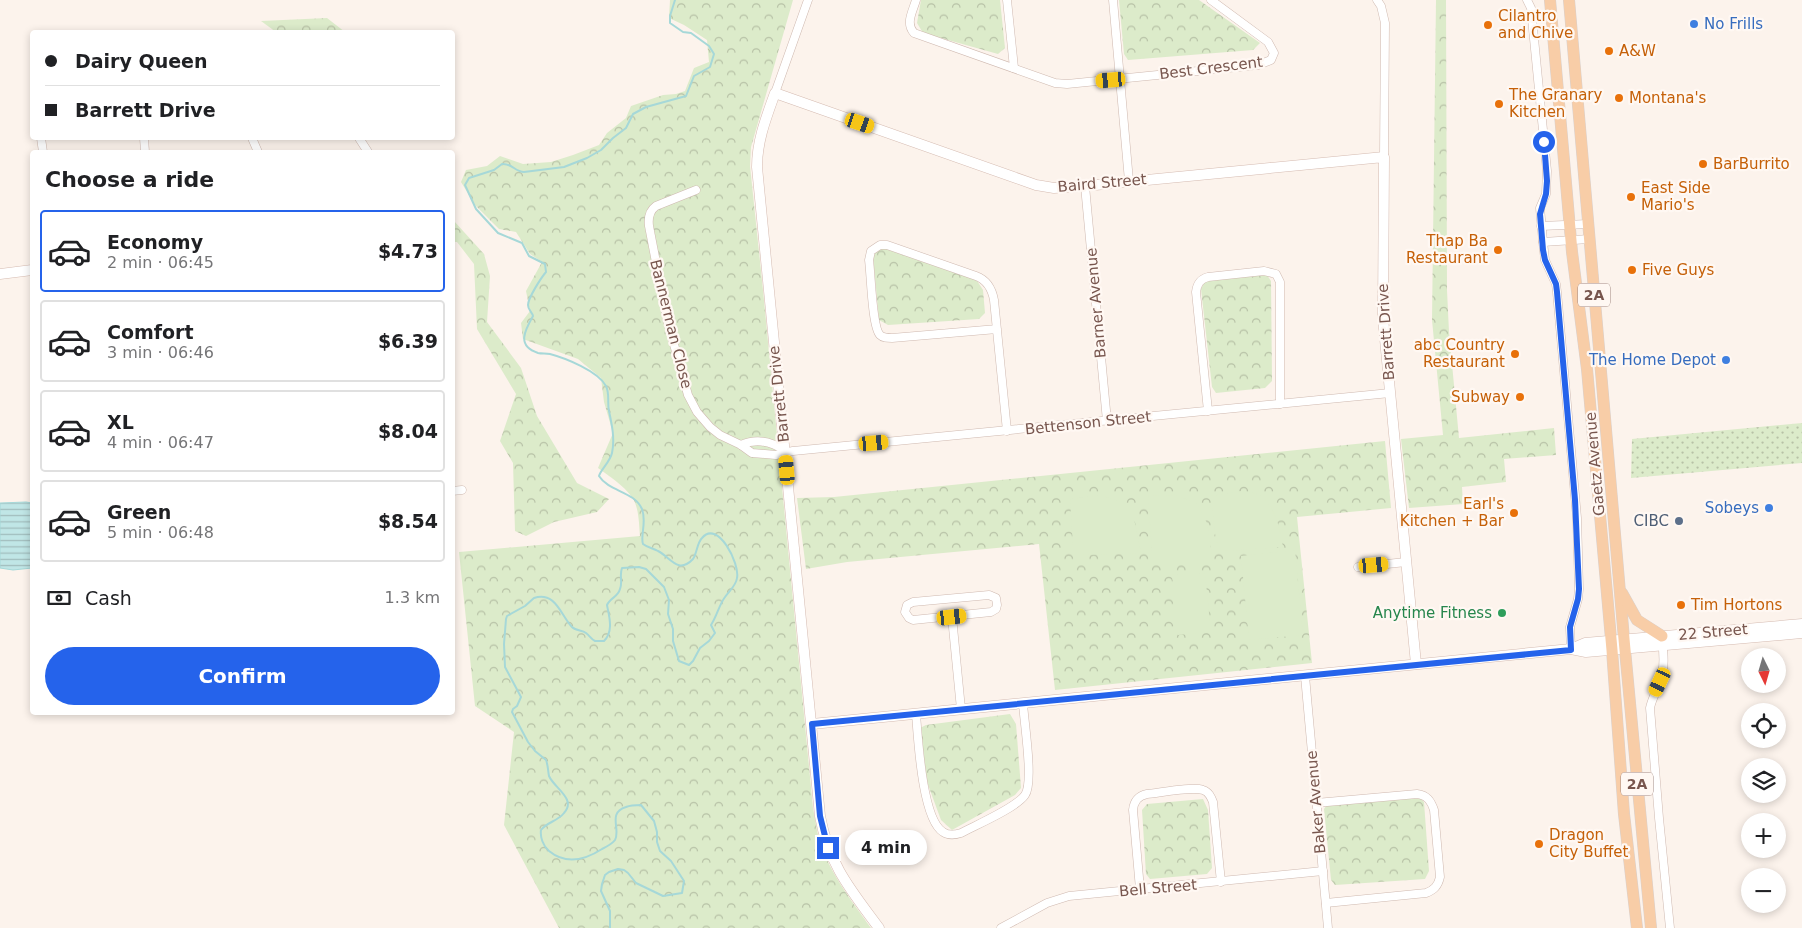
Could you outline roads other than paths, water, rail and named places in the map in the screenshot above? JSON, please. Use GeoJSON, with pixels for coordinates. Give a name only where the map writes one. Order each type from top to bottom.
{"type":"FeatureCollection","features":[{"type":"Feature","properties":{"kind":"main road","name":"Gaetz Avenue"},"geometry":{"type":"LineString","coordinates":[[1550,0],[1570,224],[1587,368],[1624,814],[1636,928]]}},
{"type":"Feature","properties":{"kind":"main road","name":"Gaetz Avenue"},"geometry":{"type":"LineString","coordinates":[[1569,1],[1624,644],[1651,928]]}},
{"type":"Feature","properties":{"kind":"main road"},"geometry":{"type":"LineString","coordinates":[[1620,588],[1640,624],[1662,640]]}},
{"type":"Feature","properties":{"kind":"street","name":"Barrett Drive"},"geometry":{"type":"LineString","coordinates":[[808,0],[762,132],[757,167],[820,816],[828,848],[840,874],[880,928]]}},
{"type":"Feature","properties":{"kind":"street"},"geometry":{"type":"LineString","coordinates":[[916,0],[910,22],[914,33],[1060,84],[1120,79]]}},
{"type":"Feature","properties":{"kind":"street"},"geometry":{"type":"LineString","coordinates":[[1007,0],[1014,68]]}},
{"type":"Feature","properties":{"kind":"street"},"geometry":{"type":"LineString","coordinates":[[1113,0],[1129,181]]}},
{"type":"Feature","properties":{"kind":"street","name":"Best Crescent"},"geometry":{"type":"LineString","coordinates":[[1120,79],[1258,66],[1271,60],[1274,53],[1268,42],[1211,0]]}},
{"type":"Feature","properties":{"kind":"street","name":"Barrett Drive"},"geometry":{"type":"LineString","coordinates":[[1378,0],[1384,23],[1382,302],[1416,664]]}},
{"type":"Feature","properties":{"kind":"street"},"geometry":{"type":"LineString","coordinates":[[1528,0],[1531,8],[1547,171],[1546,194],[1540,208],[1541,226],[1545,260],[1556,284],[1557,292],[1576,518],[1579,589],[1570,627],[1571,650]]}},
{"type":"Feature","properties":{"kind":"street","name":"Baird Street"},"geometry":{"type":"LineString","coordinates":[[776,94],[1036,185],[1054,188],[1384,157]]}},
{"type":"Feature","properties":{"kind":"street","name":"Barner Avenue"},"geometry":{"type":"LineString","coordinates":[[1085,186],[1108,421]]}},
{"type":"Feature","properties":{"kind":"street","name":"Bannerman Close"},"geometry":{"type":"LineString","coordinates":[[696,190],[653,209],[649,217],[649,226],[666,313],[688,395],[697,412],[710,427],[720,435],[741,445]]}},
{"type":"Feature","properties":{"kind":"street"},"geometry":{"type":"LineString","coordinates":[[1541,226],[1588,224]]}},
{"type":"Feature","properties":{"kind":"street"},"geometry":{"type":"LineString","coordinates":[[1543,242],[1589,239]]}},
{"type":"Feature","properties":{"kind":"street"},"geometry":{"type":"LineString","coordinates":[[997,328],[892,338],[881,336],[875,323],[869,260],[871,251],[880,245],[887,244],[981,278],[987,284],[993,294],[997,328],[1007,431]]}},
{"type":"Feature","properties":{"kind":"street"},"geometry":{"type":"LineString","coordinates":[[0,274],[30,270]]}},
{"type":"Feature","properties":{"kind":"street"},"geometry":{"type":"LineString","coordinates":[[1208,411],[1196,292],[1198,285],[1201,280],[1208,277],[1254,272],[1272,272],[1278,277],[1280,282],[1280,404]]}},
{"type":"Feature","properties":{"kind":"street","name":"Bettenson Street"},"geometry":{"type":"LineString","coordinates":[[741,445],[752,453],[776,455],[785,452],[1390,393]]}},
{"type":"Feature","properties":{"kind":"street"},"geometry":{"type":"LineString","coordinates":[[741,445],[752,440],[775,444],[785,452]]}},
{"type":"Feature","properties":{"kind":"street"},"geometry":{"type":"LineString","coordinates":[[455,491],[462,490]]}},
{"type":"Feature","properties":{"kind":"street"},"geometry":{"type":"LineString","coordinates":[[1358,567],[1406,562]]}},
{"type":"Feature","properties":{"kind":"street"},"geometry":{"type":"LineString","coordinates":[[989,595],[996,598],[997,605],[991,612],[952,617],[913,620],[905,612],[907,605],[913,602],[989,595]]}},
{"type":"Feature","properties":{"kind":"street"},"geometry":{"type":"LineString","coordinates":[[952,617],[961,709]]}},
{"type":"Feature","properties":{"kind":"street","name":"22 Street"},"geometry":{"type":"LineString","coordinates":[[812,724],[1571,650],[1585,643],[1624,644],[1802,624]]}},
{"type":"Feature","properties":{"kind":"street","name":"22 Street"},"geometry":{"type":"LineString","coordinates":[[1662,640],[1802,633]]}},
{"type":"Feature","properties":{"kind":"street"},"geometry":{"type":"LineString","coordinates":[[1662,640],[1664,663],[1660,682],[1650,708],[1670,928]]}},
{"type":"Feature","properties":{"kind":"street","name":"Baker Avenue"},"geometry":{"type":"LineString","coordinates":[[1305,676],[1328,928]]}},
{"type":"Feature","properties":{"kind":"street"},"geometry":{"type":"LineString","coordinates":[[916,714],[926,797],[936,825],[942,832],[952,835],[962,832],[1013,806],[1026,795],[1029,780],[1023,703]]}},
{"type":"Feature","properties":{"kind":"street"},"geometry":{"type":"LineString","coordinates":[[1140,890],[1133,810],[1135,804],[1142,795],[1184,790],[1204,790],[1212,799],[1222,882]]}},
{"type":"Feature","properties":{"kind":"street"},"geometry":{"type":"LineString","coordinates":[[1316,803],[1417,794],[1423,795],[1429,800],[1434,810],[1440,877],[1433,890],[1426,893],[1326,903]]}},
{"type":"Feature","properties":{"kind":"street","name":"Bell Street"},"geometry":{"type":"LineString","coordinates":[[1000,928],[1047,903],[1061,898],[1323,871]]}},
{"type":"Feature","properties":{"kind":"water"},"geometry":{"type":"Polygon","coordinates":[[[0,503],[30,503],[30,568],[13,570],[0,568],[0,503]]]}},
{"type":"Feature","properties":{"kind":"waterway"},"geometry":{"type":"LineString","coordinates":[[610,928],[610,911],[601,891],[605,875],[609,872],[618,869],[624,870],[636,883],[663,896],[682,893],[684,881],[671,861],[660,851],[654,821],[641,805],[630,806],[617,813],[615,840],[596,853],[582,858],[569,859],[555,855],[545,847],[541,830],[562,816],[568,803],[549,776],[546,760],[528,742],[512,712],[521,697],[505,667],[504,644],[507,616],[525,606],[534,598],[548,598],[553,601],[574,628],[584,632],[595,641],[604,641],[610,628],[607,605],[619,592],[622,568],[639,567],[646,569],[664,587],[669,600],[668,614],[679,661],[689,665],[700,648],[715,633],[711,625],[723,600],[735,584],[737,571],[727,546],[715,534],[708,534],[702,538],[693,559],[683,565],[674,563],[658,551],[643,544],[644,524],[642,509],[633,498],[609,485],[599,476],[608,462],[613,448],[613,432],[606,386],[602,380],[589,370],[556,356],[538,353],[527,346],[524,337],[533,316],[528,305],[535,288],[546,272],[545,264],[529,256],[522,243],[498,233],[476,209],[465,185],[469,178],[494,170],[502,164],[524,172],[564,167],[587,158],[601,150],[626,128],[633,114],[646,107],[686,96],[694,76],[710,67],[714,54],[709,46],[691,33],[683,32],[670,23],[675,0]]}},
{"type":"Feature","properties":{"kind":"place","name":"No Frills"},"geometry":{"type":"Point","coordinates":[1694,24]}},
{"type":"Feature","properties":{"kind":"place","name":"Cilantro and Chive"},"geometry":{"type":"Point","coordinates":[1488,25]}},
{"type":"Feature","properties":{"kind":"place","name":"A&W"},"geometry":{"type":"Point","coordinates":[1609,51]}},
{"type":"Feature","properties":{"kind":"place","name":"Montana's"},"geometry":{"type":"Point","coordinates":[1619,98]}},
{"type":"Feature","properties":{"kind":"place","name":"The Granary Kitchen"},"geometry":{"type":"Point","coordinates":[1499,104]}},
{"type":"Feature","properties":{"kind":"place","name":"BarBurrito"},"geometry":{"type":"Point","coordinates":[1703,164]}},
{"type":"Feature","properties":{"kind":"place","name":"East Side Mario's"},"geometry":{"type":"Point","coordinates":[1631,197]}},
{"type":"Feature","properties":{"kind":"place","name":"Thap Ba Restaurant"},"geometry":{"type":"Point","coordinates":[1498,250]}},
{"type":"Feature","properties":{"kind":"place","name":"Five Guys"},"geometry":{"type":"Point","coordinates":[1632,270]}},
{"type":"Feature","properties":{"kind":"place","name":"abc Country Restaurant"},"geometry":{"type":"Point","coordinates":[1515,354]}},
{"type":"Feature","properties":{"kind":"place","name":"The Home Depot"},"geometry":{"type":"Point","coordinates":[1726,360]}},
{"type":"Feature","properties":{"kind":"place","name":"Subway"},"geometry":{"type":"Point","coordinates":[1520,397]}},
{"type":"Feature","properties":{"kind":"place","name":"Sobeys"},"geometry":{"type":"Point","coordinates":[1769,508]}},
{"type":"Feature","properties":{"kind":"place","name":"Earl's Kitchen + Bar"},"geometry":{"type":"Point","coordinates":[1514,513]}},
{"type":"Feature","properties":{"kind":"place","name":"CIBC"},"geometry":{"type":"Point","coordinates":[1679,521]}},
{"type":"Feature","properties":{"kind":"place","name":"Tim Hortons"},"geometry":{"type":"Point","coordinates":[1681,605]}},
{"type":"Feature","properties":{"kind":"place","name":"Anytime Fitness"},"geometry":{"type":"Point","coordinates":[1502,613]}},
{"type":"Feature","properties":{"kind":"place","name":"Dragon City Buffet"},"geometry":{"type":"Point","coordinates":[1539,844]}}]}
